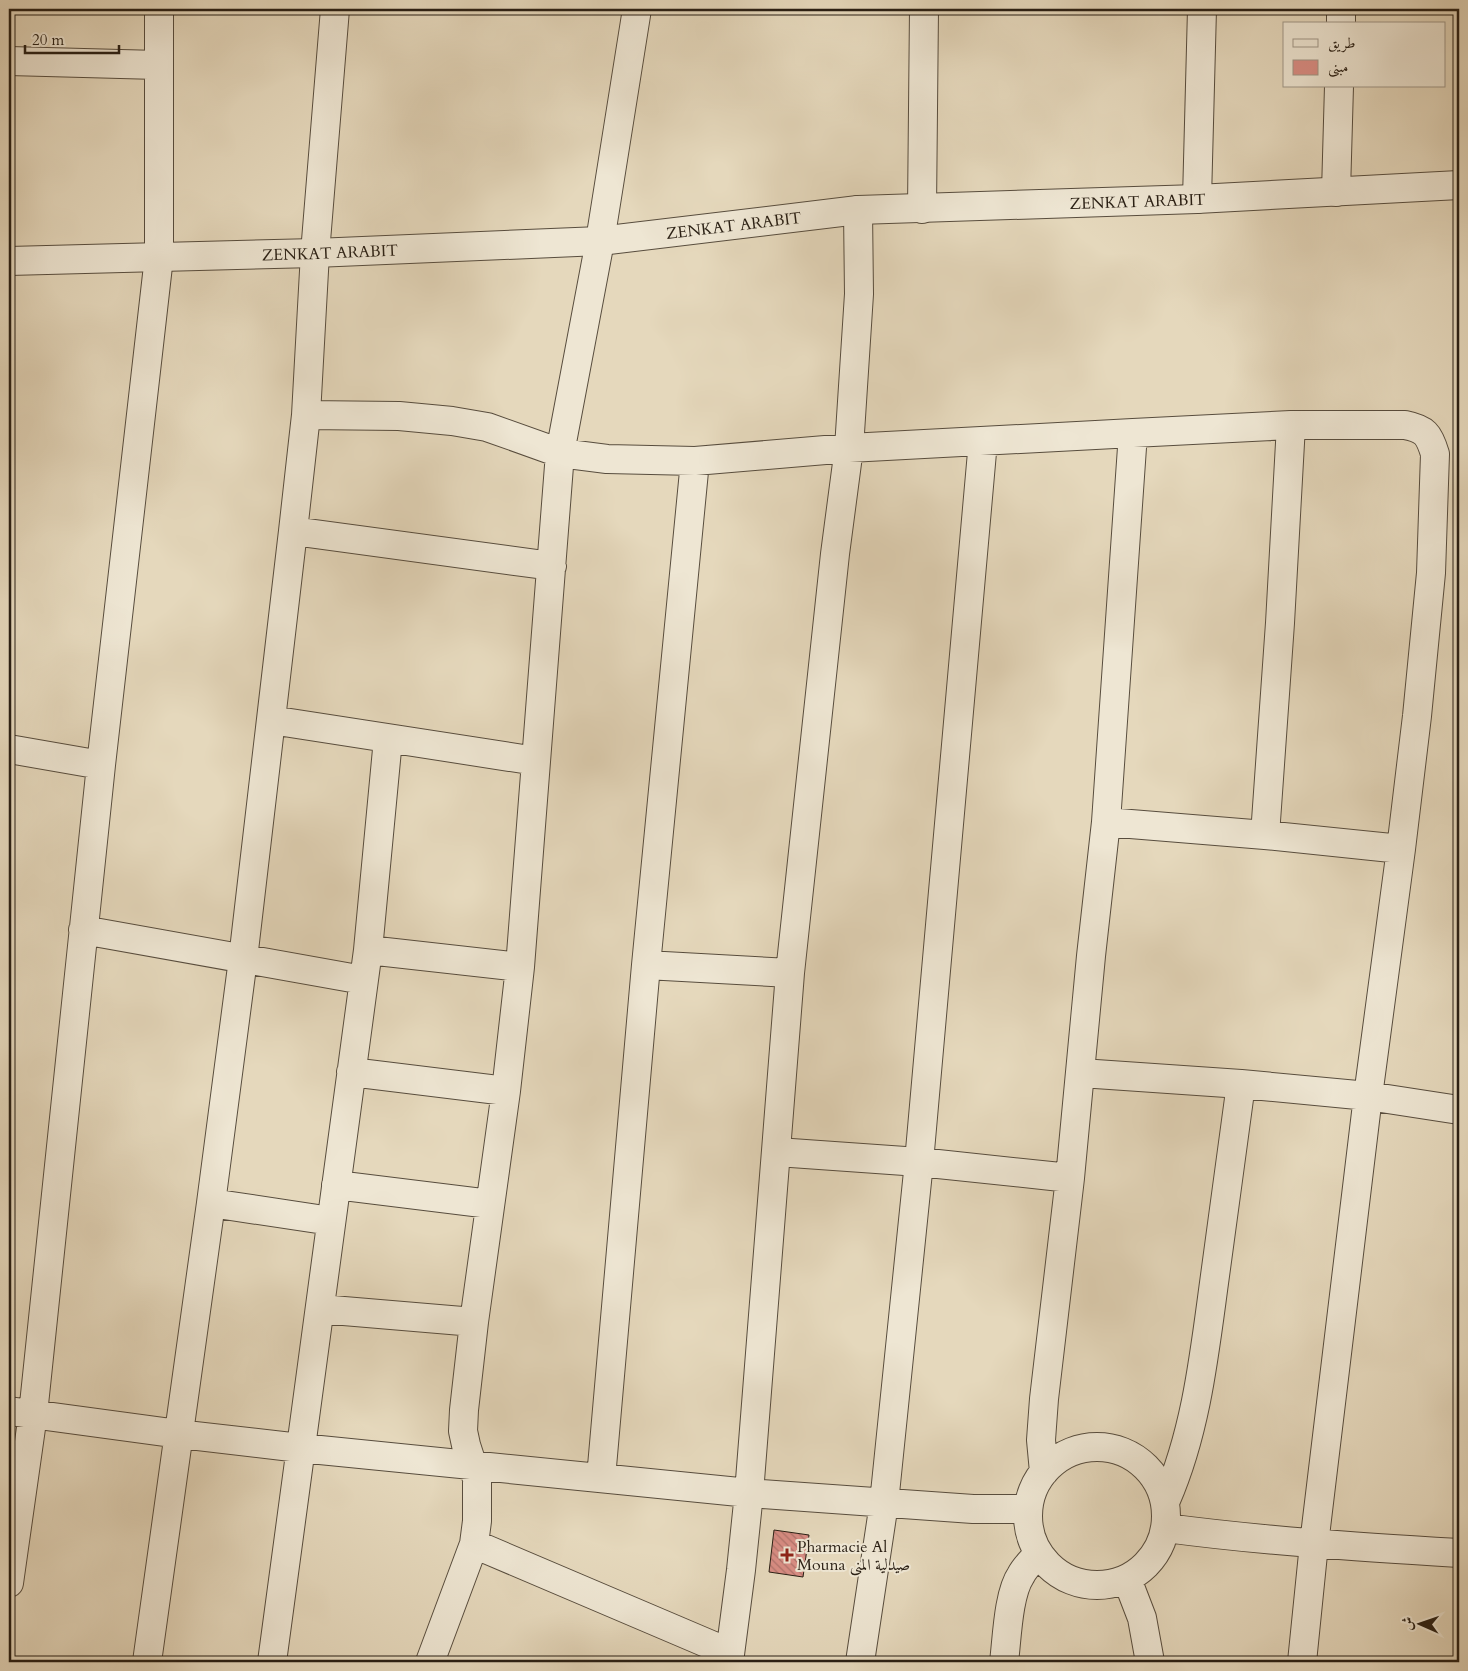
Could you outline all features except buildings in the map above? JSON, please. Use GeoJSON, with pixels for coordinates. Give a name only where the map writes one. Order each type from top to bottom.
{"type":"FeatureCollection","features":[{"type":"Feature","properties":{"kind":"street"},"geometry":{"type":"LineString","coordinates":[[9,1583],[21,1413],[83,930],[100,765],[159,257],[159,9]]}},
{"type":"Feature","properties":{"kind":"street"},"geometry":{"type":"LineString","coordinates":[[147,1662],[211,1203],[272,720],[306,414],[315,254],[335,9]]}},
{"type":"Feature","properties":{"kind":"street"},"geometry":{"type":"LineString","coordinates":[[430,1662],[474,1544],[477,1520],[477,1479],[466,1445],[464,1410],[474,1322],[506,1091],[520,967],[560,453],[600,241],[637,9]]}},
{"type":"Feature","properties":{"kind":"street"},"geometry":{"type":"LineString","coordinates":[[922,208],[924,9]]}},
{"type":"Feature","properties":{"kind":"street"},"geometry":{"type":"LineString","coordinates":[[1196,199],[1202,9]]}},
{"type":"Feature","properties":{"kind":"street"},"geometry":{"type":"LineString","coordinates":[[1341,9],[1341,22]]}},
{"type":"Feature","properties":{"kind":"street"},"geometry":{"type":"LineString","coordinates":[[9,61],[158,65]]}},
{"type":"Feature","properties":{"kind":"street"},"geometry":{"type":"LineString","coordinates":[[1336,192],[1339,88]]}},
{"type":"Feature","properties":{"kind":"street","name":"ZENKAT ARABIT"},"geometry":{"type":"LineString","coordinates":[[9,261],[315,254],[600,241],[858,210],[1196,199],[1459,185]]}},
{"type":"Feature","properties":{"kind":"street"},"geometry":{"type":"LineString","coordinates":[[474,1544],[729,1658],[749,1493],[790,972],[848,448],[859,294],[858,210]]}},
{"type":"Feature","properties":{"kind":"street"},"geometry":{"type":"LineString","coordinates":[[306,414],[399,416],[452,420],[487,427],[560,453],[607,458],[695,461],[848,448],[1291,425],[1405,426],[1420,428],[1427,434],[1435,454],[1430,573],[1417,716],[1368,1096],[1314,1544],[1302,1662]]}},
{"type":"Feature","properties":{"kind":"street"},"geometry":{"type":"LineString","coordinates":[[1265,835],[1291,425]]}},
{"type":"Feature","properties":{"kind":"street"},"geometry":{"type":"LineString","coordinates":[[1044,1472],[1041,1440],[1044,1399],[1070,1178],[1106,822],[1133,432]]}},
{"type":"Feature","properties":{"kind":"street"},"geometry":{"type":"LineString","coordinates":[[860,1662],[884,1503],[919,1162],[983,441]]}},
{"type":"Feature","properties":{"kind":"street"},"geometry":{"type":"LineString","coordinates":[[601,1478],[646,965],[695,461]]}},
{"type":"Feature","properties":{"kind":"street"},"geometry":{"type":"LineString","coordinates":[[293,531],[552,566]]}},
{"type":"Feature","properties":{"kind":"street"},"geometry":{"type":"LineString","coordinates":[[272,720],[536,760]]}},
{"type":"Feature","properties":{"kind":"street"},"geometry":{"type":"LineString","coordinates":[[272,1662],[368,950],[388,739]]}},
{"type":"Feature","properties":{"kind":"street"},"geometry":{"type":"LineString","coordinates":[[9,748],[100,765]]}},
{"type":"Feature","properties":{"kind":"street"},"geometry":{"type":"LineString","coordinates":[[1106,822],[1265,835],[1401,849]]}},
{"type":"Feature","properties":{"kind":"street"},"geometry":{"type":"LineString","coordinates":[[83,930],[363,980]]}},
{"type":"Feature","properties":{"kind":"street"},"geometry":{"type":"LineString","coordinates":[[368,950],[520,967]]}},
{"type":"Feature","properties":{"kind":"street"},"geometry":{"type":"LineString","coordinates":[[646,965],[790,972]]}},
{"type":"Feature","properties":{"kind":"street"},"geometry":{"type":"LineString","coordinates":[[351,1072],[506,1091]]}},
{"type":"Feature","properties":{"kind":"street"},"geometry":{"type":"LineString","coordinates":[[1080,1073],[1241,1084],[1368,1096],[1459,1110]]}},
{"type":"Feature","properties":{"kind":"street"},"geometry":{"type":"LineString","coordinates":[[1166,1500],[1153,1472],[1128,1453],[1098,1446],[1068,1452],[1044,1472],[1034,1490],[1028,1509],[1031,1536],[1038,1554],[1067,1578],[1098,1586],[1128,1579],[1152,1559],[1166,1528],[1166,1500],[1189,1435],[1202,1371],[1241,1084]]}},
{"type":"Feature","properties":{"kind":"street"},"geometry":{"type":"LineString","coordinates":[[776,1152],[919,1162],[1070,1178]]}},
{"type":"Feature","properties":{"kind":"street"},"geometry":{"type":"LineString","coordinates":[[336,1185],[490,1204]]}},
{"type":"Feature","properties":{"kind":"street"},"geometry":{"type":"LineString","coordinates":[[211,1203],[331,1221]]}},
{"type":"Feature","properties":{"kind":"street"},"geometry":{"type":"LineString","coordinates":[[320,1309],[474,1322]]}},
{"type":"Feature","properties":{"kind":"street"},"geometry":{"type":"LineString","coordinates":[[21,1413],[300,1448],[749,1493],[972,1509],[1028,1509]]}},
{"type":"Feature","properties":{"kind":"street"},"geometry":{"type":"LineString","coordinates":[[1166,1528],[1225,1536],[1314,1544],[1459,1553]]}},
{"type":"Feature","properties":{"kind":"street"},"geometry":{"type":"LineString","coordinates":[[1004,1662],[1013,1596],[1020,1576],[1038,1554]]}},
{"type":"Feature","properties":{"kind":"street"},"geometry":{"type":"LineString","coordinates":[[1128,1579],[1142,1618],[1150,1662]]}},
{"type":"Feature","properties":{"kind":"place","name":"Pharmacie Al Mouna صيدلية المنى"},"geometry":{"type":"Point","coordinates":[787,1555]}}]}
